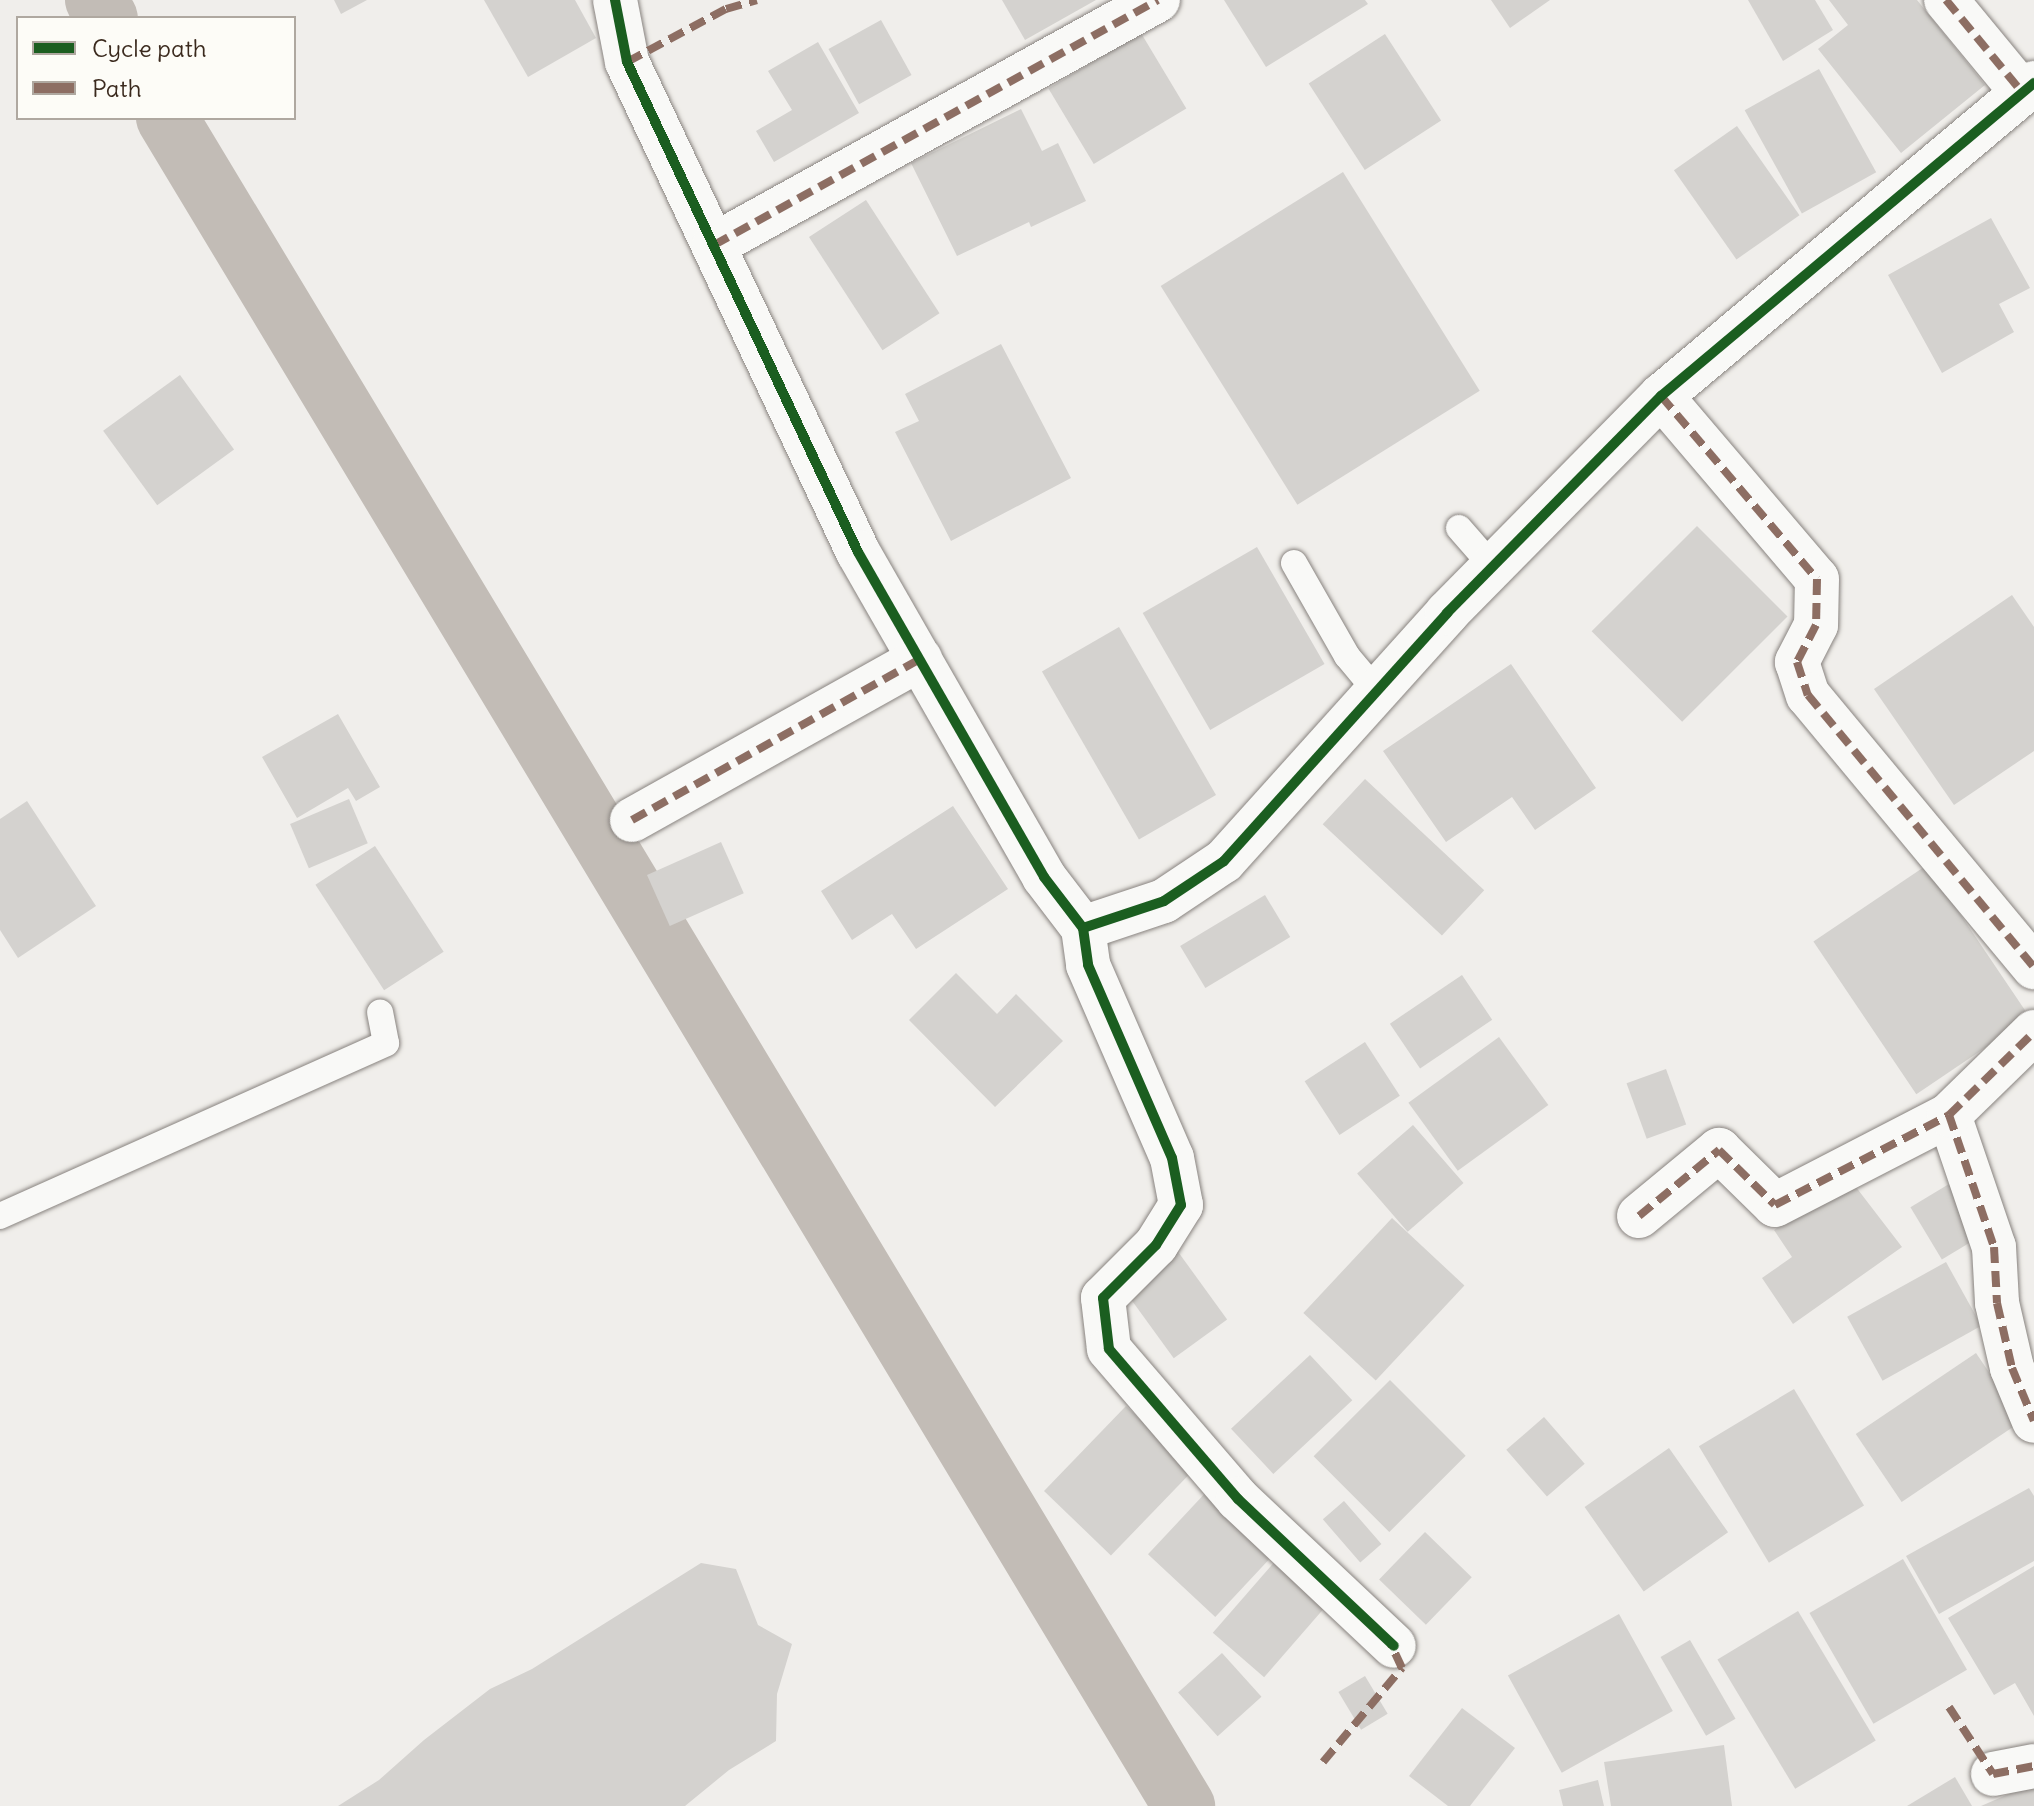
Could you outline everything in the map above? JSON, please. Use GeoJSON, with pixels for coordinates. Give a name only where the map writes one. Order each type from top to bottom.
{"type":"FeatureCollection","features":[{"type":"Feature","properties":{"kind":"street"},"geometry":{"type":"LineString","coordinates":[[615,0],[627,62],[858,552],[1044,877],[1083,928],[1088,965],[1172,1158],[1181,1205],[1156,1245],[1103,1298],[1109,1349],[1238,1499],[1394,1646]]}},
{"type":"Feature","properties":{"kind":"street"},"geometry":{"type":"LineString","coordinates":[[714,245],[1158,0]]}},
{"type":"Feature","properties":{"kind":"street"},"geometry":{"type":"LineString","coordinates":[[1083,928],[1164,901],[1224,861],[1447,613],[1661,396],[2027,87],[1946,0]]}},
{"type":"Feature","properties":{"kind":"street"},"geometry":{"type":"LineString","coordinates":[[1661,396],[1817,579],[1816,625],[1797,662],[1808,695],[2034,967]]}},
{"type":"Feature","properties":{"kind":"street"},"geometry":{"type":"LineString","coordinates":[[632,820],[920,659]]}},
{"type":"Feature","properties":{"kind":"street"},"geometry":{"type":"LineString","coordinates":[[1639,1216],[1719,1150],[1775,1205],[1949,1115],[2034,1032]]}},
{"type":"Feature","properties":{"kind":"street"},"geometry":{"type":"LineString","coordinates":[[1949,1115],[1994,1247],[1997,1303],[2012,1368],[2034,1421]]}},
{"type":"Feature","properties":{"kind":"lane"},"geometry":{"type":"LineString","coordinates":[[1459,528],[1493,567]]}},
{"type":"Feature","properties":{"kind":"lane"},"geometry":{"type":"LineString","coordinates":[[1294,563],[1347,656],[1378,693]]}},
{"type":"Feature","properties":{"kind":"lane"},"geometry":{"type":"LineString","coordinates":[[0,1216],[386,1043],[380,1013]]}},
{"type":"Feature","properties":{"kind":"building"},"geometry":{"type":"Polygon","coordinates":[[[334,0],[367,0],[341,14],[334,0]]]}},
{"type":"Feature","properties":{"kind":"building"},"geometry":{"type":"Polygon","coordinates":[[[484,0],[575,0],[596,38],[528,77],[484,0]]]}},
{"type":"Feature","properties":{"kind":"building"},"geometry":{"type":"Polygon","coordinates":[[[1002,0],[1096,0],[1025,40],[1002,0]]]}},
{"type":"Feature","properties":{"kind":"building"},"geometry":{"type":"Polygon","coordinates":[[[1224,0],[1365,0],[1368,4],[1266,67],[1224,0]]]}},
{"type":"Feature","properties":{"kind":"building"},"geometry":{"type":"Polygon","coordinates":[[[1491,0],[1550,0],[1510,28],[1491,0]]]}},
{"type":"Feature","properties":{"kind":"building"},"geometry":{"type":"Polygon","coordinates":[[[1748,0],[1815,0],[1833,30],[1783,61],[1748,0]]]}},
{"type":"Feature","properties":{"kind":"building"},"geometry":{"type":"Polygon","coordinates":[[[1829,0],[1917,0],[1985,85],[1901,153],[1818,49],[1848,25],[1829,0]]]}},
{"type":"Feature","properties":{"kind":"building"},"geometry":{"type":"Polygon","coordinates":[[[881,20],[912,75],[859,104],[829,49],[881,20]]]}},
{"type":"Feature","properties":{"kind":"building"},"geometry":{"type":"Polygon","coordinates":[[[1141,33],[1186,108],[1094,164],[1048,89],[1141,33]]]}},
{"type":"Feature","properties":{"kind":"building"},"geometry":{"type":"Polygon","coordinates":[[[1385,34],[1441,120],[1365,170],[1309,84],[1385,34]]]}},
{"type":"Feature","properties":{"kind":"building"},"geometry":{"type":"Polygon","coordinates":[[[818,42],[859,113],[774,162],[756,131],[792,110],[768,71],[818,42]]]}},
{"type":"Feature","properties":{"kind":"building"},"geometry":{"type":"Polygon","coordinates":[[[1819,69],[1876,172],[1802,213],[1745,110],[1819,69]]]}},
{"type":"Feature","properties":{"kind":"building"},"geometry":{"type":"Polygon","coordinates":[[[1021,109],[1042,151],[1058,143],[1086,201],[1031,227],[1029,222],[957,256],[911,163],[1021,109]]]}},
{"type":"Feature","properties":{"kind":"building"},"geometry":{"type":"Polygon","coordinates":[[[1737,126],[1800,215],[1736,259],[1674,170],[1737,126]]]}},
{"type":"Feature","properties":{"kind":"building"},"geometry":{"type":"Polygon","coordinates":[[[1343,172],[1480,391],[1297,505],[1161,286],[1343,172]]]}},
{"type":"Feature","properties":{"kind":"building"},"geometry":{"type":"Polygon","coordinates":[[[866,200],[940,313],[882,350],[809,237],[866,200]]]}},
{"type":"Feature","properties":{"kind":"building"},"geometry":{"type":"Polygon","coordinates":[[[1991,218],[2030,288],[1999,304],[2014,332],[1942,373],[1888,275],[1991,218]]]}},
{"type":"Feature","properties":{"kind":"building"},"geometry":{"type":"Polygon","coordinates":[[[1001,344],[1071,478],[951,541],[895,432],[919,421],[905,394],[1001,344]]]}},
{"type":"Feature","properties":{"kind":"building"},"geometry":{"type":"Polygon","coordinates":[[[180,375],[234,449],[157,505],[103,431],[180,375]]]}},
{"type":"Feature","properties":{"kind":"building"},"geometry":{"type":"Polygon","coordinates":[[[1697,526],[1788,617],[1682,722],[1592,631],[1697,526]]]}},
{"type":"Feature","properties":{"kind":"building"},"geometry":{"type":"Polygon","coordinates":[[[1257,547],[1324,664],[1210,730],[1143,613],[1257,547]]]}},
{"type":"Feature","properties":{"kind":"building"},"geometry":{"type":"Polygon","coordinates":[[[2012,595],[2034,627],[2034,751],[1954,805],[1874,689],[2012,595]]]}},
{"type":"Feature","properties":{"kind":"building"},"geometry":{"type":"Polygon","coordinates":[[[1119,627],[1216,795],[1139,840],[1042,672],[1119,627]]]}},
{"type":"Feature","properties":{"kind":"building"},"geometry":{"type":"Polygon","coordinates":[[[1511,664],[1596,788],[1535,830],[1512,797],[1446,842],[1383,751],[1511,664]]]}},
{"type":"Feature","properties":{"kind":"building"},"geometry":{"type":"Polygon","coordinates":[[[338,714],[380,787],[356,801],[348,788],[297,818],[262,757],[338,714]]]}},
{"type":"Feature","properties":{"kind":"building"},"geometry":{"type":"Polygon","coordinates":[[[1365,779],[1484,890],[1442,936],[1323,824],[1365,779]]]}},
{"type":"Feature","properties":{"kind":"building"},"geometry":{"type":"Polygon","coordinates":[[[349,799],[368,843],[309,868],[290,824],[349,799]]]}},
{"type":"Feature","properties":{"kind":"building"},"geometry":{"type":"Polygon","coordinates":[[[27,801],[96,906],[18,958],[0,930],[0,819],[27,801]]]}},
{"type":"Feature","properties":{"kind":"building"},"geometry":{"type":"Polygon","coordinates":[[[953,806],[1008,889],[916,949],[892,914],[852,940],[821,891],[953,806]]]}},
{"type":"Feature","properties":{"kind":"building"},"geometry":{"type":"Polygon","coordinates":[[[721,842],[744,893],[670,926],[647,875],[721,842]]]}},
{"type":"Feature","properties":{"kind":"building"},"geometry":{"type":"Polygon","coordinates":[[[375,846],[444,952],[384,990],[315,885],[375,846]]]}},
{"type":"Feature","properties":{"kind":"building"},"geometry":{"type":"Polygon","coordinates":[[[1927,865],[2030,1018],[1916,1094],[1813,942],[1927,865]]]}},
{"type":"Feature","properties":{"kind":"building"},"geometry":{"type":"Polygon","coordinates":[[[1265,895],[1290,937],[1205,988],[1180,946],[1265,895]]]}},
{"type":"Feature","properties":{"kind":"building"},"geometry":{"type":"Polygon","coordinates":[[[956,973],[997,1014],[1016,994],[1063,1041],[995,1107],[909,1020],[956,973]]]}},
{"type":"Feature","properties":{"kind":"building"},"geometry":{"type":"Polygon","coordinates":[[[1462,975],[1492,1020],[1420,1068],[1390,1024],[1462,975]]]}},
{"type":"Feature","properties":{"kind":"building"},"geometry":{"type":"Polygon","coordinates":[[[1499,1037],[1548,1105],[1458,1171],[1408,1103],[1499,1037]]]}},
{"type":"Feature","properties":{"kind":"building"},"geometry":{"type":"Polygon","coordinates":[[[1365,1042],[1400,1096],[1339,1135],[1305,1081],[1365,1042]]]}},
{"type":"Feature","properties":{"kind":"building"},"geometry":{"type":"Polygon","coordinates":[[[1666,1069],[1686,1124],[1647,1139],[1627,1083],[1666,1069]]]}},
{"type":"Feature","properties":{"kind":"building"},"geometry":{"type":"Polygon","coordinates":[[[1413,1125],[1464,1183],[1408,1232],[1357,1174],[1413,1125]]]}},
{"type":"Feature","properties":{"kind":"building"},"geometry":{"type":"Polygon","coordinates":[[[1849,1178],[1902,1247],[1793,1324],[1762,1278],[1792,1257],[1774,1230],[1849,1178]]]}},
{"type":"Feature","properties":{"kind":"building"},"geometry":{"type":"Polygon","coordinates":[[[1949,1184],[1980,1236],[1942,1259],[1910,1207],[1949,1184]]]}},
{"type":"Feature","properties":{"kind":"building"},"geometry":{"type":"Polygon","coordinates":[[[1392,1218],[1464,1286],[1376,1381],[1303,1313],[1392,1218]]]}},
{"type":"Feature","properties":{"kind":"building"},"geometry":{"type":"Polygon","coordinates":[[[1176,1249],[1227,1319],[1174,1358],[1123,1288],[1176,1249]]]}},
{"type":"Feature","properties":{"kind":"building"},"geometry":{"type":"Polygon","coordinates":[[[1946,1262],[1981,1326],[1883,1381],[1847,1317],[1946,1262]]]}},
{"type":"Feature","properties":{"kind":"building"},"geometry":{"type":"Polygon","coordinates":[[[1976,1353],[2022,1421],[1902,1502],[1856,1434],[1976,1353]]]}},
{"type":"Feature","properties":{"kind":"building"},"geometry":{"type":"Polygon","coordinates":[[[1310,1355],[1352,1400],[1273,1474],[1231,1429],[1310,1355]]]}},
{"type":"Feature","properties":{"kind":"building"},"geometry":{"type":"Polygon","coordinates":[[[1390,1380],[1466,1456],[1389,1532],[1314,1456],[1390,1380]]]}},
{"type":"Feature","properties":{"kind":"building"},"geometry":{"type":"Polygon","coordinates":[[[1794,1389],[1864,1506],[1769,1563],[1699,1446],[1794,1389]]]}},
{"type":"Feature","properties":{"kind":"building"},"geometry":{"type":"Polygon","coordinates":[[[1126,1406],[1193,1471],[1111,1555],[1044,1491],[1126,1406]]]}},
{"type":"Feature","properties":{"kind":"building"},"geometry":{"type":"Polygon","coordinates":[[[1544,1417],[1585,1464],[1547,1497],[1506,1450],[1544,1417]]]}},
{"type":"Feature","properties":{"kind":"building"},"geometry":{"type":"Polygon","coordinates":[[[1669,1448],[1728,1532],[1644,1591],[1585,1507],[1669,1448]]]}},
{"type":"Feature","properties":{"kind":"building"},"geometry":{"type":"Polygon","coordinates":[[[2029,1488],[2034,1496],[2034,1561],[1939,1614],[1906,1556],[2029,1488]]]}},
{"type":"Feature","properties":{"kind":"building"},"geometry":{"type":"Polygon","coordinates":[[[1208,1490],[1275,1553],[1215,1617],[1148,1554],[1208,1490]]]}},
{"type":"Feature","properties":{"kind":"building"},"geometry":{"type":"Polygon","coordinates":[[[1344,1501],[1381,1544],[1360,1562],[1323,1519],[1344,1501]]]}},
{"type":"Feature","properties":{"kind":"building"},"geometry":{"type":"Polygon","coordinates":[[[1425,1532],[1472,1577],[1426,1625],[1379,1579],[1425,1532]]]}},
{"type":"Feature","properties":{"kind":"building"},"geometry":{"type":"Polygon","coordinates":[[[1283,1552],[1334,1597],[1264,1677],[1213,1633],[1283,1552]]]}},
{"type":"Feature","properties":{"kind":"building"},"geometry":{"type":"Polygon","coordinates":[[[1903,1559],[1967,1670],[1873,1724],[1809,1613],[1903,1559]]]}},
{"type":"Feature","properties":{"kind":"building"},"geometry":{"type":"Polygon","coordinates":[[[701,1563],[736,1569],[758,1625],[792,1644],[777,1694],[776,1741],[729,1770],[685,1806],[338,1806],[379,1780],[424,1740],[490,1689],[532,1669],[701,1563]]]}},
{"type":"Feature","properties":{"kind":"building"},"geometry":{"type":"Polygon","coordinates":[[[2034,1566],[2034,1716],[2015,1683],[1994,1695],[1948,1618],[2034,1566]]]}},
{"type":"Feature","properties":{"kind":"building"},"geometry":{"type":"Polygon","coordinates":[[[1798,1611],[1876,1740],[1795,1789],[1717,1659],[1798,1611]]]}},
{"type":"Feature","properties":{"kind":"building"},"geometry":{"type":"Polygon","coordinates":[[[1619,1614],[1673,1711],[1562,1773],[1508,1676],[1619,1614]]]}},
{"type":"Feature","properties":{"kind":"building"},"geometry":{"type":"Polygon","coordinates":[[[1690,1640],[1736,1719],[1706,1736],[1661,1657],[1690,1640]]]}},
{"type":"Feature","properties":{"kind":"building"},"geometry":{"type":"Polygon","coordinates":[[[1222,1653],[1261,1697],[1218,1736],[1178,1692],[1222,1653]]]}},
{"type":"Feature","properties":{"kind":"building"},"geometry":{"type":"Polygon","coordinates":[[[1365,1676],[1388,1714],[1361,1730],[1338,1692],[1365,1676]]]}},
{"type":"Feature","properties":{"kind":"building"},"geometry":{"type":"Polygon","coordinates":[[[1462,1708],[1515,1748],[1470,1806],[1448,1806],[1409,1776],[1462,1708]]]}},
{"type":"Feature","properties":{"kind":"building"},"geometry":{"type":"Polygon","coordinates":[[[1724,1745],[1732,1806],[1611,1806],[1604,1762],[1724,1745]]]}},
{"type":"Feature","properties":{"kind":"building"},"geometry":{"type":"Polygon","coordinates":[[[1955,1777],[1972,1806],[1907,1806],[1955,1777]]]}},
{"type":"Feature","properties":{"kind":"building"},"geometry":{"type":"Polygon","coordinates":[[[1598,1780],[1604,1806],[1563,1806],[1559,1790],[1598,1780]]]}},
{"type":"Feature","properties":{"kind":"building"},"geometry":{"type":"Polygon","coordinates":[[[2034,1783],[2034,1806],[1981,1806],[2034,1783]]]}},
{"type":"Feature","properties":{"kind":"waterway"},"geometry":{"type":"LineString","coordinates":[[96,0],[106,16]]}},
{"type":"Feature","properties":{"kind":"waterway"},"geometry":{"type":"LineString","coordinates":[[168,120],[1184,1806]]}},
{"type":"Feature","properties":{"kind":"marked path"},"geometry":{"type":"LineString","coordinates":[[627,62],[726,9],[757,0]]}},
{"type":"Feature","properties":{"kind":"marked path"},"geometry":{"type":"LineString","coordinates":[[714,245],[1158,0]]}},
{"type":"Feature","properties":{"kind":"marked path"},"geometry":{"type":"LineString","coordinates":[[1946,0],[2021,91]]}},
{"type":"Feature","properties":{"kind":"marked path"},"geometry":{"type":"LineString","coordinates":[[1661,396],[1817,579],[1816,625],[1797,662],[1808,695],[2034,967]]}},
{"type":"Feature","properties":{"kind":"marked path"},"geometry":{"type":"LineString","coordinates":[[632,820],[920,659]]}},
{"type":"Feature","properties":{"kind":"marked path"},"geometry":{"type":"LineString","coordinates":[[1639,1216],[1719,1150],[1775,1205],[1949,1115],[2034,1032]]}},
{"type":"Feature","properties":{"kind":"marked path"},"geometry":{"type":"LineString","coordinates":[[1949,1115],[1994,1247],[1997,1303],[2012,1368],[2034,1421]]}},
{"type":"Feature","properties":{"kind":"marked path"},"geometry":{"type":"LineString","coordinates":[[1323,1762],[1402,1668],[1390,1642]]}},
{"type":"Feature","properties":{"kind":"marked path"},"geometry":{"type":"LineString","coordinates":[[1949,1707],[1993,1774],[2034,1766]]}},
{"type":"Feature","properties":{"kind":"cycle path"},"geometry":{"type":"LineString","coordinates":[[615,0],[627,62],[858,552],[1044,877],[1083,928],[1164,901],[1224,861],[1447,613],[1661,396],[2034,83]]}},
{"type":"Feature","properties":{"kind":"cycle path"},"geometry":{"type":"LineString","coordinates":[[1083,928],[1088,965],[1172,1158],[1181,1205],[1156,1245],[1103,1298],[1109,1349],[1238,1499],[1394,1646]]}}]}
